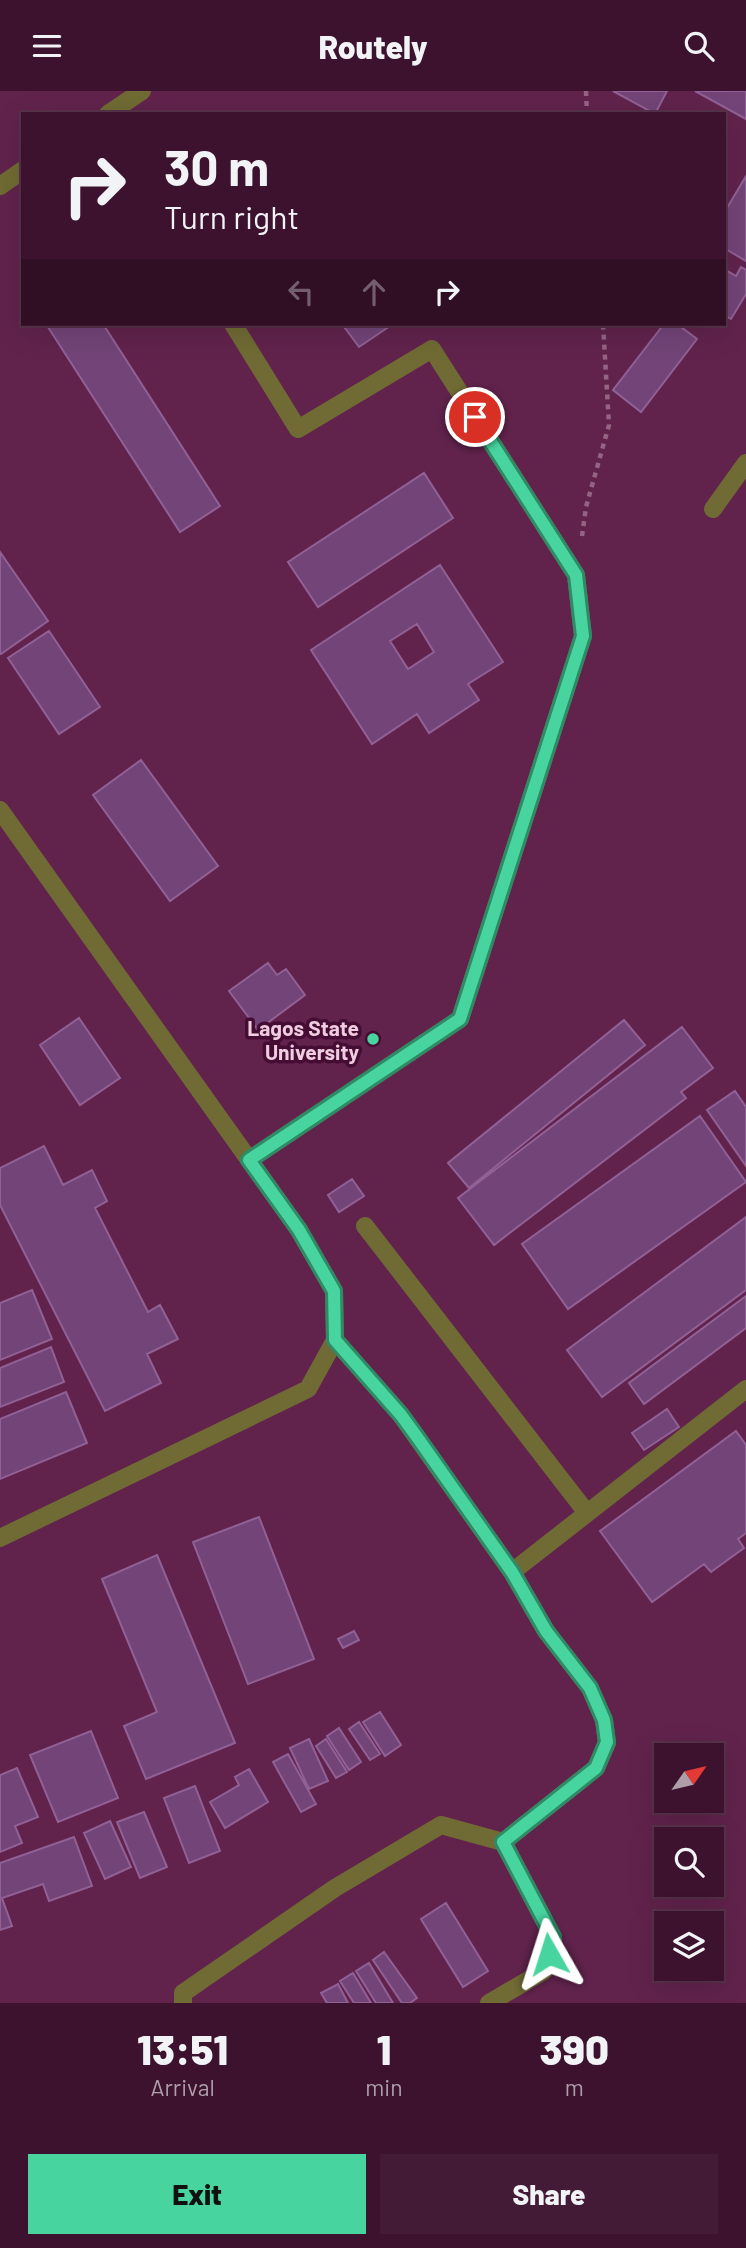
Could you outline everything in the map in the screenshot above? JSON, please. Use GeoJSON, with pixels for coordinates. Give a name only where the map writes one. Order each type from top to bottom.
{"type":"FeatureCollection","features":[{"type":"Feature","properties":{"kind":"lane"},"geometry":{"type":"LineString","coordinates":[[111,112],[142,91]]}},
{"type":"Feature","properties":{"kind":"lane"},"geometry":{"type":"LineString","coordinates":[[0,186],[21,171]]}},
{"type":"Feature","properties":{"kind":"lane"},"geometry":{"type":"LineString","coordinates":[[234,326],[298,429],[432,349],[576,575],[583,636],[460,1019],[249,1160]]}},
{"type":"Feature","properties":{"kind":"lane"},"geometry":{"type":"LineString","coordinates":[[713,509],[746,463]]}},
{"type":"Feature","properties":{"kind":"lane"},"geometry":{"type":"LineString","coordinates":[[0,810],[299,1230],[334,1291],[335,1340],[308,1389],[0,1538]]}},
{"type":"Feature","properties":{"kind":"lane"},"geometry":{"type":"LineString","coordinates":[[365,1226],[587,1513]]}},
{"type":"Feature","properties":{"kind":"lane"},"geometry":{"type":"LineString","coordinates":[[335,1340],[401,1415],[512,1572],[546,1631],[590,1688],[604,1720],[607,1742],[596,1768],[503,1842]]}},
{"type":"Feature","properties":{"kind":"lane"},"geometry":{"type":"LineString","coordinates":[[512,1572],[746,1389]]}},
{"type":"Feature","properties":{"kind":"lane"},"geometry":{"type":"LineString","coordinates":[[178,2000],[335,1888],[441,1825],[503,1842],[553,1937],[544,1971],[489,2003]]}},
{"type":"Feature","properties":{"kind":"path"},"geometry":{"type":"LineString","coordinates":[[586,91],[587,112]]}},
{"type":"Feature","properties":{"kind":"path"},"geometry":{"type":"LineString","coordinates":[[576,575],[586,507],[609,425],[603,326]]}},
{"type":"Feature","properties":{"kind":"shaded area","name":"Lagos State University"},"geometry":{"type":"Polygon","coordinates":[[[0,91],[746,91],[746,2003],[0,2003],[0,91]]]}},
{"type":"Feature","properties":{"kind":"building"},"geometry":{"type":"Polygon","coordinates":[[[613,91],[667,91],[656,112],[613,91]]]}},
{"type":"Feature","properties":{"kind":"building"},"geometry":{"type":"Polygon","coordinates":[[[695,91],[746,91],[746,119],[695,91]]]}},
{"type":"Feature","properties":{"kind":"building"},"geometry":{"type":"Polygon","coordinates":[[[746,176],[746,261],[726,249],[726,210],[746,176]]]}},
{"type":"Feature","properties":{"kind":"building"},"geometry":{"type":"Polygon","coordinates":[[[741,267],[746,270],[746,294],[731,319],[726,316],[726,270],[736,276],[741,267]]]}},
{"type":"Feature","properties":{"kind":"building"},"geometry":{"type":"Polygon","coordinates":[[[47,326],[104,326],[220,506],[180,532],[47,326]]]}},
{"type":"Feature","properties":{"kind":"building"},"geometry":{"type":"Polygon","coordinates":[[[343,326],[390,326],[359,347],[343,326]]]}},
{"type":"Feature","properties":{"kind":"building"},"geometry":{"type":"Polygon","coordinates":[[[662,326],[680,326],[697,339],[641,412],[613,390],[662,326]]]}},
{"type":"Feature","properties":{"kind":"building"},"geometry":{"type":"Polygon","coordinates":[[[424,473],[453,518],[318,607],[288,562],[424,473]]]}},
{"type":"Feature","properties":{"kind":"building"},"geometry":{"type":"Polygon","coordinates":[[[0,552],[48,621],[1,654],[0,653],[0,552]]]}},
{"type":"Feature","properties":{"kind":"building"},"geometry":{"type":"Polygon","coordinates":[[[440,565],[503,662],[468,684],[479,700],[429,733],[417,714],[372,744],[311,650],[440,565]],[[417,624],[390,641],[408,669],[434,652],[417,624]]]}},
{"type":"Feature","properties":{"kind":"building"},"geometry":{"type":"Polygon","coordinates":[[[49,631],[100,707],[59,734],[8,658],[49,631]]]}},
{"type":"Feature","properties":{"kind":"building"},"geometry":{"type":"Polygon","coordinates":[[[141,760],[218,866],[170,901],[93,795],[141,760]]]}},
{"type":"Feature","properties":{"kind":"building"},"geometry":{"type":"Polygon","coordinates":[[[268,963],[277,975],[286,969],[305,995],[258,1030],[229,991],[268,963]]]}},
{"type":"Feature","properties":{"kind":"building"},"geometry":{"type":"Polygon","coordinates":[[[79,1018],[120,1078],[80,1105],[40,1045],[79,1018]]]}},
{"type":"Feature","properties":{"kind":"building"},"geometry":{"type":"Polygon","coordinates":[[[624,1020],[645,1045],[469,1188],[448,1163],[624,1020]]]}},
{"type":"Feature","properties":{"kind":"building"},"geometry":{"type":"Polygon","coordinates":[[[682,1027],[713,1068],[681,1092],[686,1098],[494,1245],[458,1198],[682,1027]]]}},
{"type":"Feature","properties":{"kind":"building"},"geometry":{"type":"Polygon","coordinates":[[[735,1091],[746,1107],[746,1166],[707,1110],[735,1091]]]}},
{"type":"Feature","properties":{"kind":"building"},"geometry":{"type":"Polygon","coordinates":[[[700,1116],[746,1182],[568,1309],[522,1244],[700,1116]]]}},
{"type":"Feature","properties":{"kind":"building"},"geometry":{"type":"Polygon","coordinates":[[[44,1146],[63,1185],[92,1170],[107,1201],[95,1208],[148,1312],[160,1305],[178,1339],[147,1354],[161,1383],[105,1411],[0,1205],[0,1168],[44,1146]]]}},
{"type":"Feature","properties":{"kind":"building"},"geometry":{"type":"Polygon","coordinates":[[[352,1179],[364,1196],[339,1212],[328,1195],[352,1179]]]}},
{"type":"Feature","properties":{"kind":"building"},"geometry":{"type":"Polygon","coordinates":[[[746,1217],[746,1290],[602,1397],[567,1350],[746,1217]]]}},
{"type":"Feature","properties":{"kind":"building"},"geometry":{"type":"Polygon","coordinates":[[[32,1290],[52,1339],[0,1360],[0,1303],[32,1290]]]}},
{"type":"Feature","properties":{"kind":"building"},"geometry":{"type":"Polygon","coordinates":[[[746,1296],[746,1328],[644,1404],[629,1383],[746,1296]]]}},
{"type":"Feature","properties":{"kind":"building"},"geometry":{"type":"Polygon","coordinates":[[[51,1347],[64,1382],[0,1407],[0,1368],[51,1347]]]}},
{"type":"Feature","properties":{"kind":"building"},"geometry":{"type":"Polygon","coordinates":[[[66,1392],[87,1443],[0,1479],[0,1419],[66,1392]]]}},
{"type":"Feature","properties":{"kind":"building"},"geometry":{"type":"Polygon","coordinates":[[[667,1409],[679,1427],[644,1450],[632,1433],[667,1409]]]}},
{"type":"Feature","properties":{"kind":"building"},"geometry":{"type":"Polygon","coordinates":[[[736,1431],[746,1445],[746,1533],[738,1539],[744,1548],[711,1572],[704,1564],[652,1602],[600,1531],[736,1431]]]}},
{"type":"Feature","properties":{"kind":"building"},"geometry":{"type":"Polygon","coordinates":[[[259,1517],[314,1659],[248,1684],[193,1542],[259,1517]]]}},
{"type":"Feature","properties":{"kind":"building"},"geometry":{"type":"Polygon","coordinates":[[[157,1555],[235,1743],[146,1779],[124,1726],[157,1712],[102,1579],[157,1555]]]}},
{"type":"Feature","properties":{"kind":"building"},"geometry":{"type":"Polygon","coordinates":[[[354,1631],[359,1640],[343,1648],[338,1639],[354,1631]]]}},
{"type":"Feature","properties":{"kind":"building"},"geometry":{"type":"Polygon","coordinates":[[[380,1712],[401,1745],[385,1756],[363,1722],[380,1712]]]}},
{"type":"Feature","properties":{"kind":"building"},"geometry":{"type":"Polygon","coordinates":[[[359,1722],[380,1754],[370,1760],[349,1729],[359,1722]]]}},
{"type":"Feature","properties":{"kind":"building"},"geometry":{"type":"Polygon","coordinates":[[[339,1728],[361,1762],[349,1770],[327,1736],[339,1728]]]}},
{"type":"Feature","properties":{"kind":"building"},"geometry":{"type":"Polygon","coordinates":[[[91,1731],[118,1798],[58,1822],[30,1755],[91,1731]]]}},
{"type":"Feature","properties":{"kind":"building"},"geometry":{"type":"Polygon","coordinates":[[[309,1739],[328,1781],[309,1789],[290,1748],[309,1739]]]}},
{"type":"Feature","properties":{"kind":"building"},"geometry":{"type":"Polygon","coordinates":[[[326,1739],[347,1772],[336,1778],[316,1746],[326,1739]]]}},
{"type":"Feature","properties":{"kind":"building"},"geometry":{"type":"Polygon","coordinates":[[[288,1754],[316,1804],[301,1812],[273,1762],[288,1754]]]}},
{"type":"Feature","properties":{"kind":"building"},"geometry":{"type":"Polygon","coordinates":[[[17,1768],[38,1817],[15,1826],[22,1843],[0,1852],[0,1775],[17,1768]]]}},
{"type":"Feature","properties":{"kind":"building"},"geometry":{"type":"Polygon","coordinates":[[[249,1769],[268,1802],[225,1828],[210,1802],[239,1785],[235,1777],[249,1769]]]}},
{"type":"Feature","properties":{"kind":"building"},"geometry":{"type":"Polygon","coordinates":[[[195,1786],[220,1851],[189,1863],[164,1798],[195,1786]]]}},
{"type":"Feature","properties":{"kind":"building"},"geometry":{"type":"Polygon","coordinates":[[[144,1812],[167,1867],[140,1878],[117,1822],[144,1812]]]}},
{"type":"Feature","properties":{"kind":"building"},"geometry":{"type":"Polygon","coordinates":[[[110,1821],[131,1867],[105,1879],[84,1833],[110,1821]]]}},
{"type":"Feature","properties":{"kind":"building"},"geometry":{"type":"Polygon","coordinates":[[[74,1837],[92,1886],[49,1901],[43,1884],[2,1898],[12,1926],[0,1930],[0,1863],[74,1837]]]}},
{"type":"Feature","properties":{"kind":"building"},"geometry":{"type":"Polygon","coordinates":[[[446,1903],[488,1971],[463,1987],[421,1919],[446,1903]]]}},
{"type":"Feature","properties":{"kind":"building"},"geometry":{"type":"Polygon","coordinates":[[[384,1952],[417,1998],[410,2003],[402,2003],[373,1960],[384,1952]]]}},
{"type":"Feature","properties":{"kind":"building"},"geometry":{"type":"Polygon","coordinates":[[[369,1963],[393,2003],[376,2003],[356,1971],[369,1963]]]}},
{"type":"Feature","properties":{"kind":"building"},"geometry":{"type":"Polygon","coordinates":[[[353,1973],[371,2003],[354,2003],[340,1981],[353,1973]]]}},
{"type":"Feature","properties":{"kind":"building"},"geometry":{"type":"Polygon","coordinates":[[[338,1984],[348,2003],[327,2003],[321,1993],[338,1984]]]}},
{"type":"Feature","properties":{"kind":"place","name":"Lagos State University"},"geometry":{"type":"Point","coordinates":[373,1039]}},
{"type":"Feature","properties":{"kind":"route"},"geometry":{"type":"LineString","coordinates":[[475,417],[576,575],[583,636],[460,1019],[249,1160],[299,1230],[334,1291],[335,1340],[417,1437],[512,1572],[546,1631],[590,1688],[604,1720],[607,1742],[596,1768],[503,1842],[553,1937],[549,1954]]}}]}
